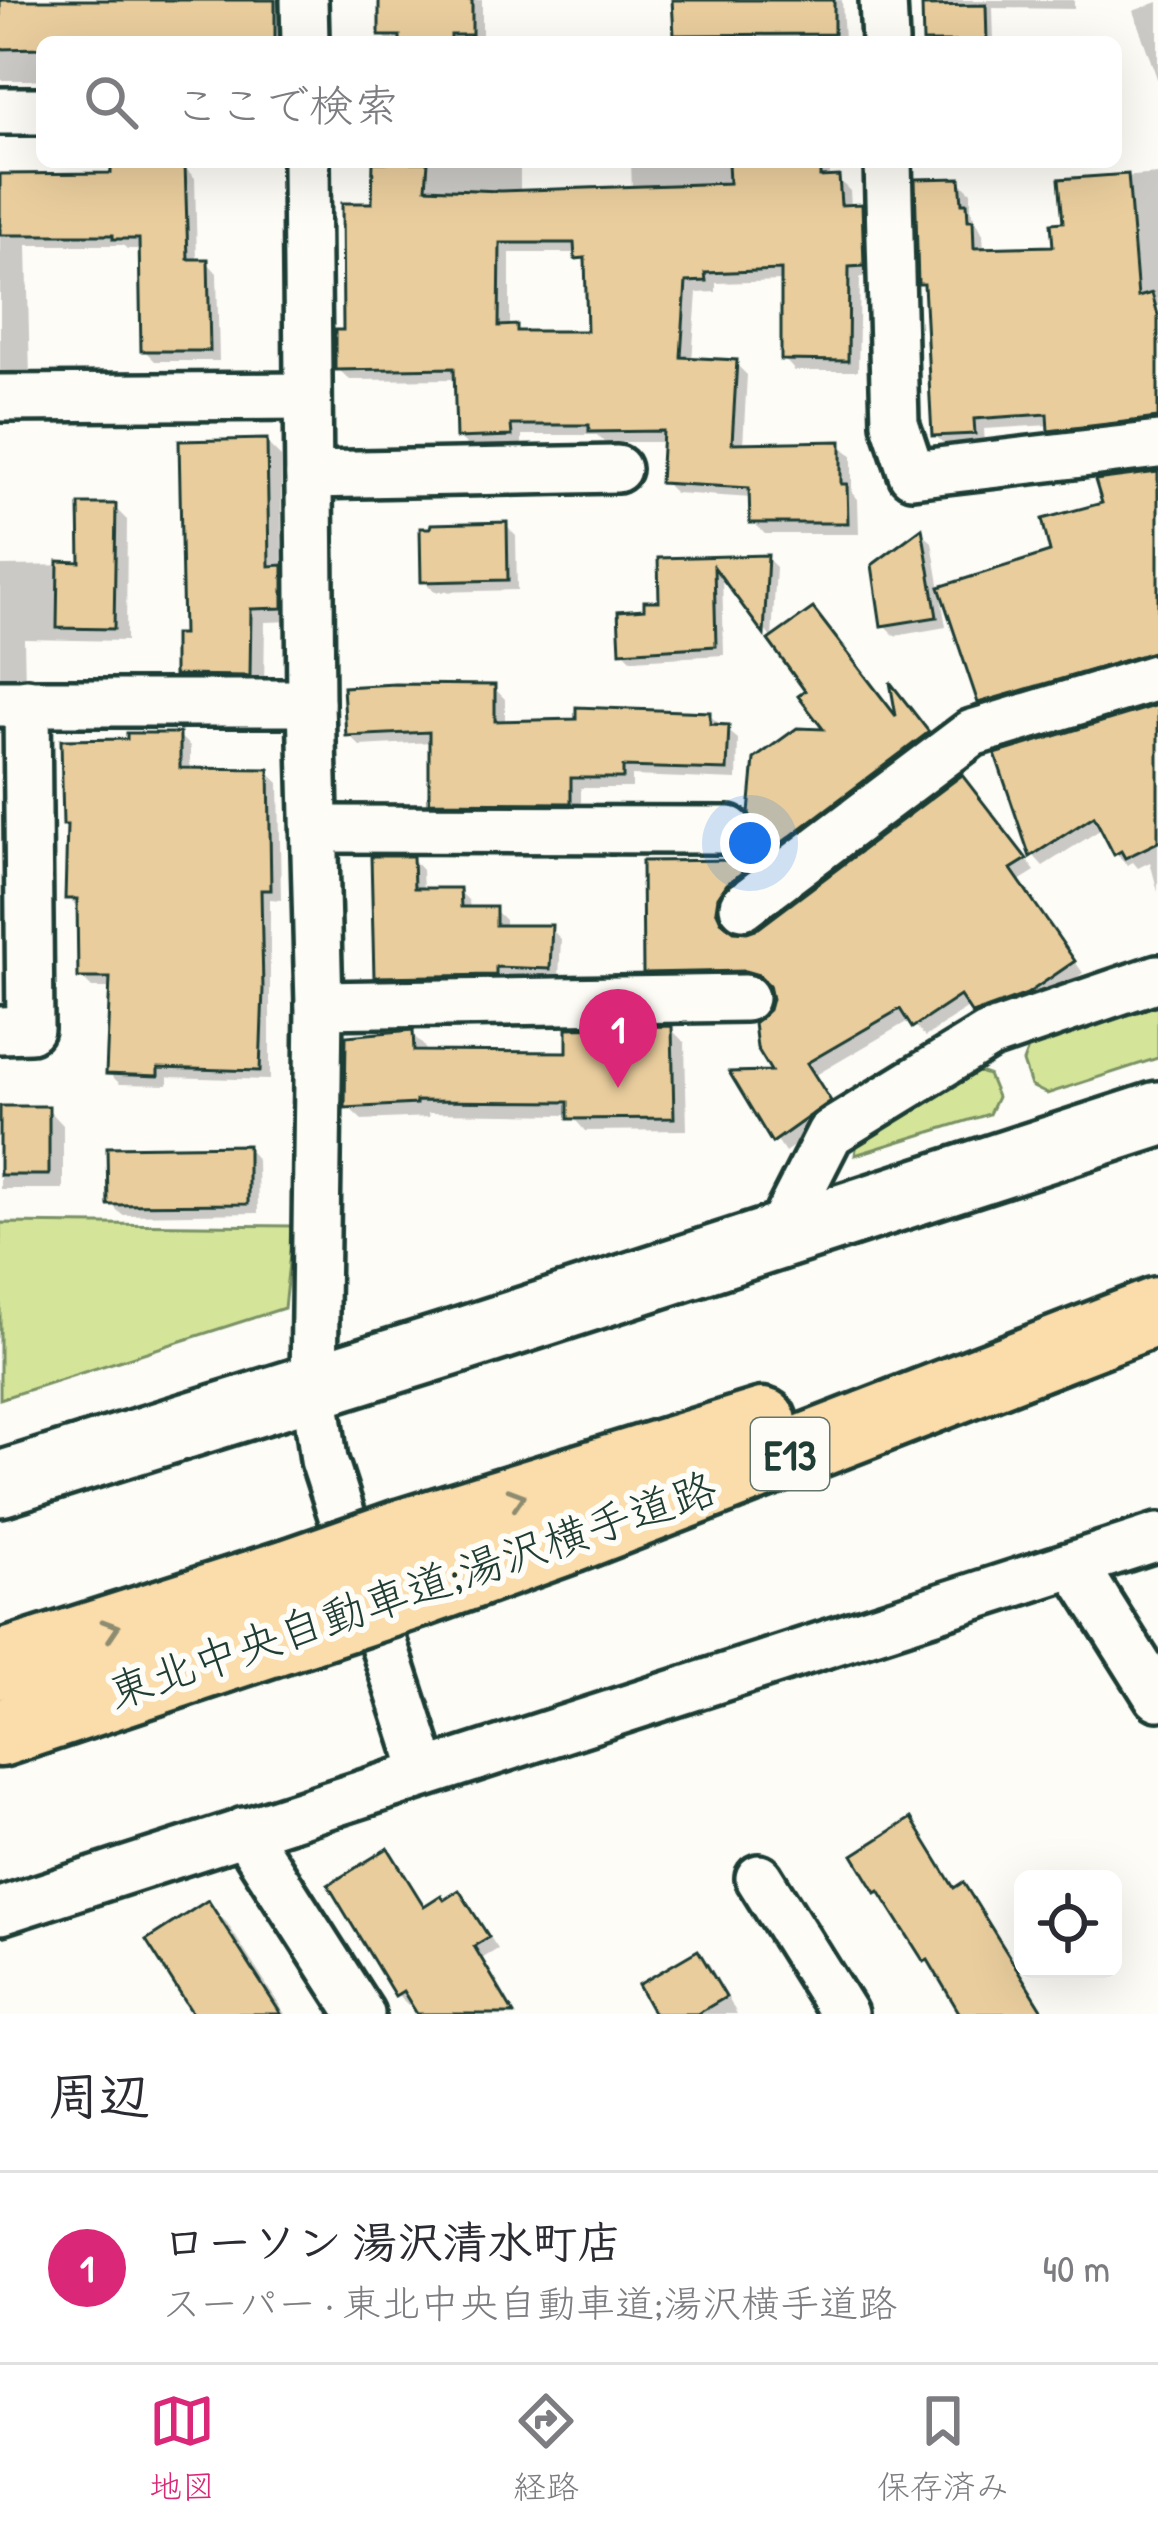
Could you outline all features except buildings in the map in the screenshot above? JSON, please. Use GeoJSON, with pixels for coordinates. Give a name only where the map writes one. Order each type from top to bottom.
{"type":"FeatureCollection","features":[{"type":"Feature","properties":{"kind":"highway","name":"東北中央自動車道;湯沢横手道路"},"geometry":{"type":"LineString","coordinates":[[0,1733],[300,1601],[1158,1300]]}},
{"type":"Feature","properties":{"kind":"highway","name":"東北中央自動車道;湯沢横手道路"},"geometry":{"type":"LineString","coordinates":[[413,1563],[571,1540],[1158,1311]]}},
{"type":"Feature","properties":{"kind":"highway","name":"東北中央自動車道;湯沢横手道路"},"geometry":{"type":"LineString","coordinates":[[0,1665],[300,1601]]}},
{"type":"Feature","properties":{"kind":"street"},"geometry":{"type":"LineString","coordinates":[[304,0],[305,36]]}},
{"type":"Feature","properties":{"kind":"street"},"geometry":{"type":"LineString","coordinates":[[883,0],[884,36]]}},
{"type":"Feature","properties":{"kind":"street"},"geometry":{"type":"LineString","coordinates":[[0,111],[36,111]]}},
{"type":"Feature","properties":{"kind":"street"},"geometry":{"type":"LineString","coordinates":[[306,168],[319,1005],[314,1386],[324,1460],[425,1772]]}},
{"type":"Feature","properties":{"kind":"street"},"geometry":{"type":"LineString","coordinates":[[888,168],[896,423],[912,474],[1158,445]]}},
{"type":"Feature","properties":{"kind":"street"},"geometry":{"type":"LineString","coordinates":[[0,398],[308,397]]}},
{"type":"Feature","properties":{"kind":"street"},"geometry":{"type":"LineString","coordinates":[[309,475],[617,469]]}},
{"type":"Feature","properties":{"kind":"street"},"geometry":{"type":"LineString","coordinates":[[743,906],[972,734],[1158,677]]}},
{"type":"Feature","properties":{"kind":"street"},"geometry":{"type":"LineString","coordinates":[[0,1030],[30,1029],[14,702],[311,703]]}},
{"type":"Feature","properties":{"kind":"street"},"geometry":{"type":"LineString","coordinates":[[315,830],[729,830]]}},
{"type":"Feature","properties":{"kind":"street"},"geometry":{"type":"LineString","coordinates":[[777,1237],[830,1133],[988,1036],[1158,978]]}},
{"type":"Feature","properties":{"kind":"street"},"geometry":{"type":"LineString","coordinates":[[319,1005],[745,998]]}},
{"type":"Feature","properties":{"kind":"street"},"geometry":{"type":"LineString","coordinates":[[0,1484],[1158,1114]]}},
{"type":"Feature","properties":{"kind":"street"},"geometry":{"type":"LineString","coordinates":[[0,1911],[1158,1537]]}},
{"type":"Feature","properties":{"kind":"street"},"geometry":{"type":"LineString","coordinates":[[1075,1565],[1158,1697]]}},
{"type":"Feature","properties":{"kind":"street"},"geometry":{"type":"LineString","coordinates":[[244,1831],[361,2014]]}},
{"type":"Feature","properties":{"kind":"street"},"geometry":{"type":"LineString","coordinates":[[759,1878],[844,2014]]}},
{"type":"Feature","properties":{"kind":"green space"},"geometry":{"type":"Polygon","coordinates":[[[1158,1005],[1158,1058],[1047,1094],[1031,1086],[1023,1062],[1030,1044],[1158,1005]]]}},
{"type":"Feature","properties":{"kind":"green space"},"geometry":{"type":"Polygon","coordinates":[[[973,1070],[988,1075],[997,1097],[989,1114],[855,1155],[857,1142],[973,1070]]]}},
{"type":"Feature","properties":{"kind":"green space"},"geometry":{"type":"Polygon","coordinates":[[[0,1223],[293,1226],[284,1308],[0,1399],[0,1223]]]}},
{"type":"Feature","properties":{"kind":"place","name":"ローソン 湯沢清水町店"},"geometry":{"type":"Point","coordinates":[618,1088]}}]}
